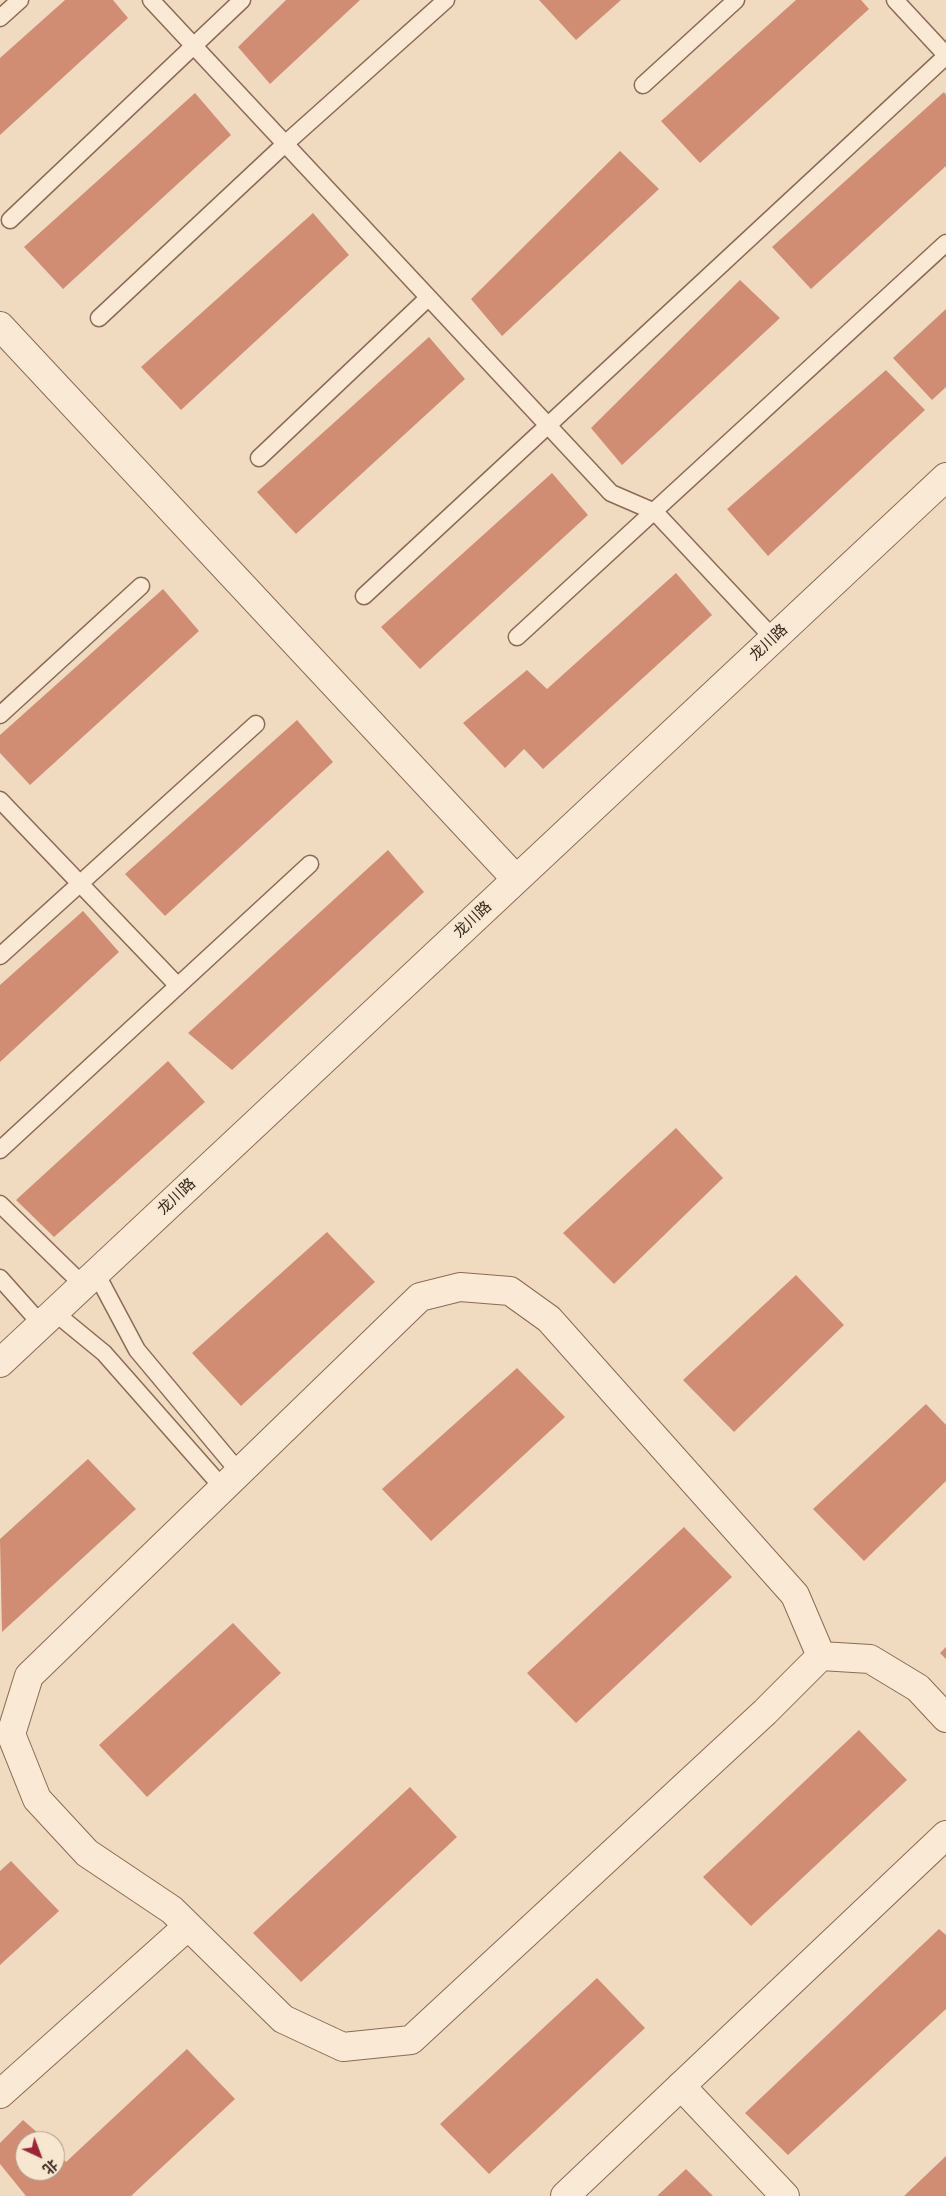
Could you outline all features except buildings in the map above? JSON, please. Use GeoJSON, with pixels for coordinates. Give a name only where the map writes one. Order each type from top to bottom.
{"type":"FeatureCollection","features":[{"type":"Feature","properties":{"kind":"street"},"geometry":{"type":"LineString","coordinates":[[0,326],[516,879]]}},
{"type":"Feature","properties":{"kind":"street","name":"龙川路"},"geometry":{"type":"LineString","coordinates":[[0,1363],[946,477]]}},
{"type":"Feature","properties":{"kind":"street"},"geometry":{"type":"LineString","coordinates":[[821,1656],[795,1595],[549,1319],[510,1291],[460,1287],[420,1297],[30,1676],[11,1734],[37,1799],[87,1853],[172,1910],[283,2019],[343,2047],[411,2040],[765,1712],[821,1656],[870,1659],[918,1688],[946,1718]]}},
{"type":"Feature","properties":{"kind":"street"},"geometry":{"type":"LineString","coordinates":[[565,2196],[946,1835]]}},
{"type":"Feature","properties":{"kind":"street"},"geometry":{"type":"LineString","coordinates":[[0,2094],[188,1926]]}},
{"type":"Feature","properties":{"kind":"street"},"geometry":{"type":"LineString","coordinates":[[681,2086],[785,2196]]}},
{"type":"Feature","properties":{"kind":"lane"},"geometry":{"type":"LineString","coordinates":[[0,18],[20,0]]}},
{"type":"Feature","properties":{"kind":"lane"},"geometry":{"type":"LineString","coordinates":[[151,0],[610,493],[655,512],[773,638]]}},
{"type":"Feature","properties":{"kind":"lane"},"geometry":{"type":"LineString","coordinates":[[10,220],[242,0]]}},
{"type":"Feature","properties":{"kind":"lane"},"geometry":{"type":"LineString","coordinates":[[99,318],[285,144],[446,0]]}},
{"type":"Feature","properties":{"kind":"lane"},"geometry":{"type":"LineString","coordinates":[[643,85],[736,0]]}},
{"type":"Feature","properties":{"kind":"lane"},"geometry":{"type":"LineString","coordinates":[[364,596],[946,55],[895,0]]}},
{"type":"Feature","properties":{"kind":"lane"},"geometry":{"type":"LineString","coordinates":[[517,637],[946,243]]}},
{"type":"Feature","properties":{"kind":"lane"},"geometry":{"type":"LineString","coordinates":[[259,458],[428,298]]}},
{"type":"Feature","properties":{"kind":"lane"},"geometry":{"type":"LineString","coordinates":[[0,715],[142,586]]}},
{"type":"Feature","properties":{"kind":"lane"},"geometry":{"type":"LineString","coordinates":[[0,956],[256,724]]}},
{"type":"Feature","properties":{"kind":"lane"},"geometry":{"type":"LineString","coordinates":[[0,800],[178,986]]}},
{"type":"Feature","properties":{"kind":"lane"},"geometry":{"type":"LineString","coordinates":[[0,1150],[310,864]]}},
{"type":"Feature","properties":{"kind":"lane"},"geometry":{"type":"LineString","coordinates":[[0,1204],[90,1279],[137,1350],[231,1480]]}},
{"type":"Feature","properties":{"kind":"lane"},"geometry":{"type":"LineString","coordinates":[[0,1278],[48,1318],[104,1353],[231,1480]]}}]}
